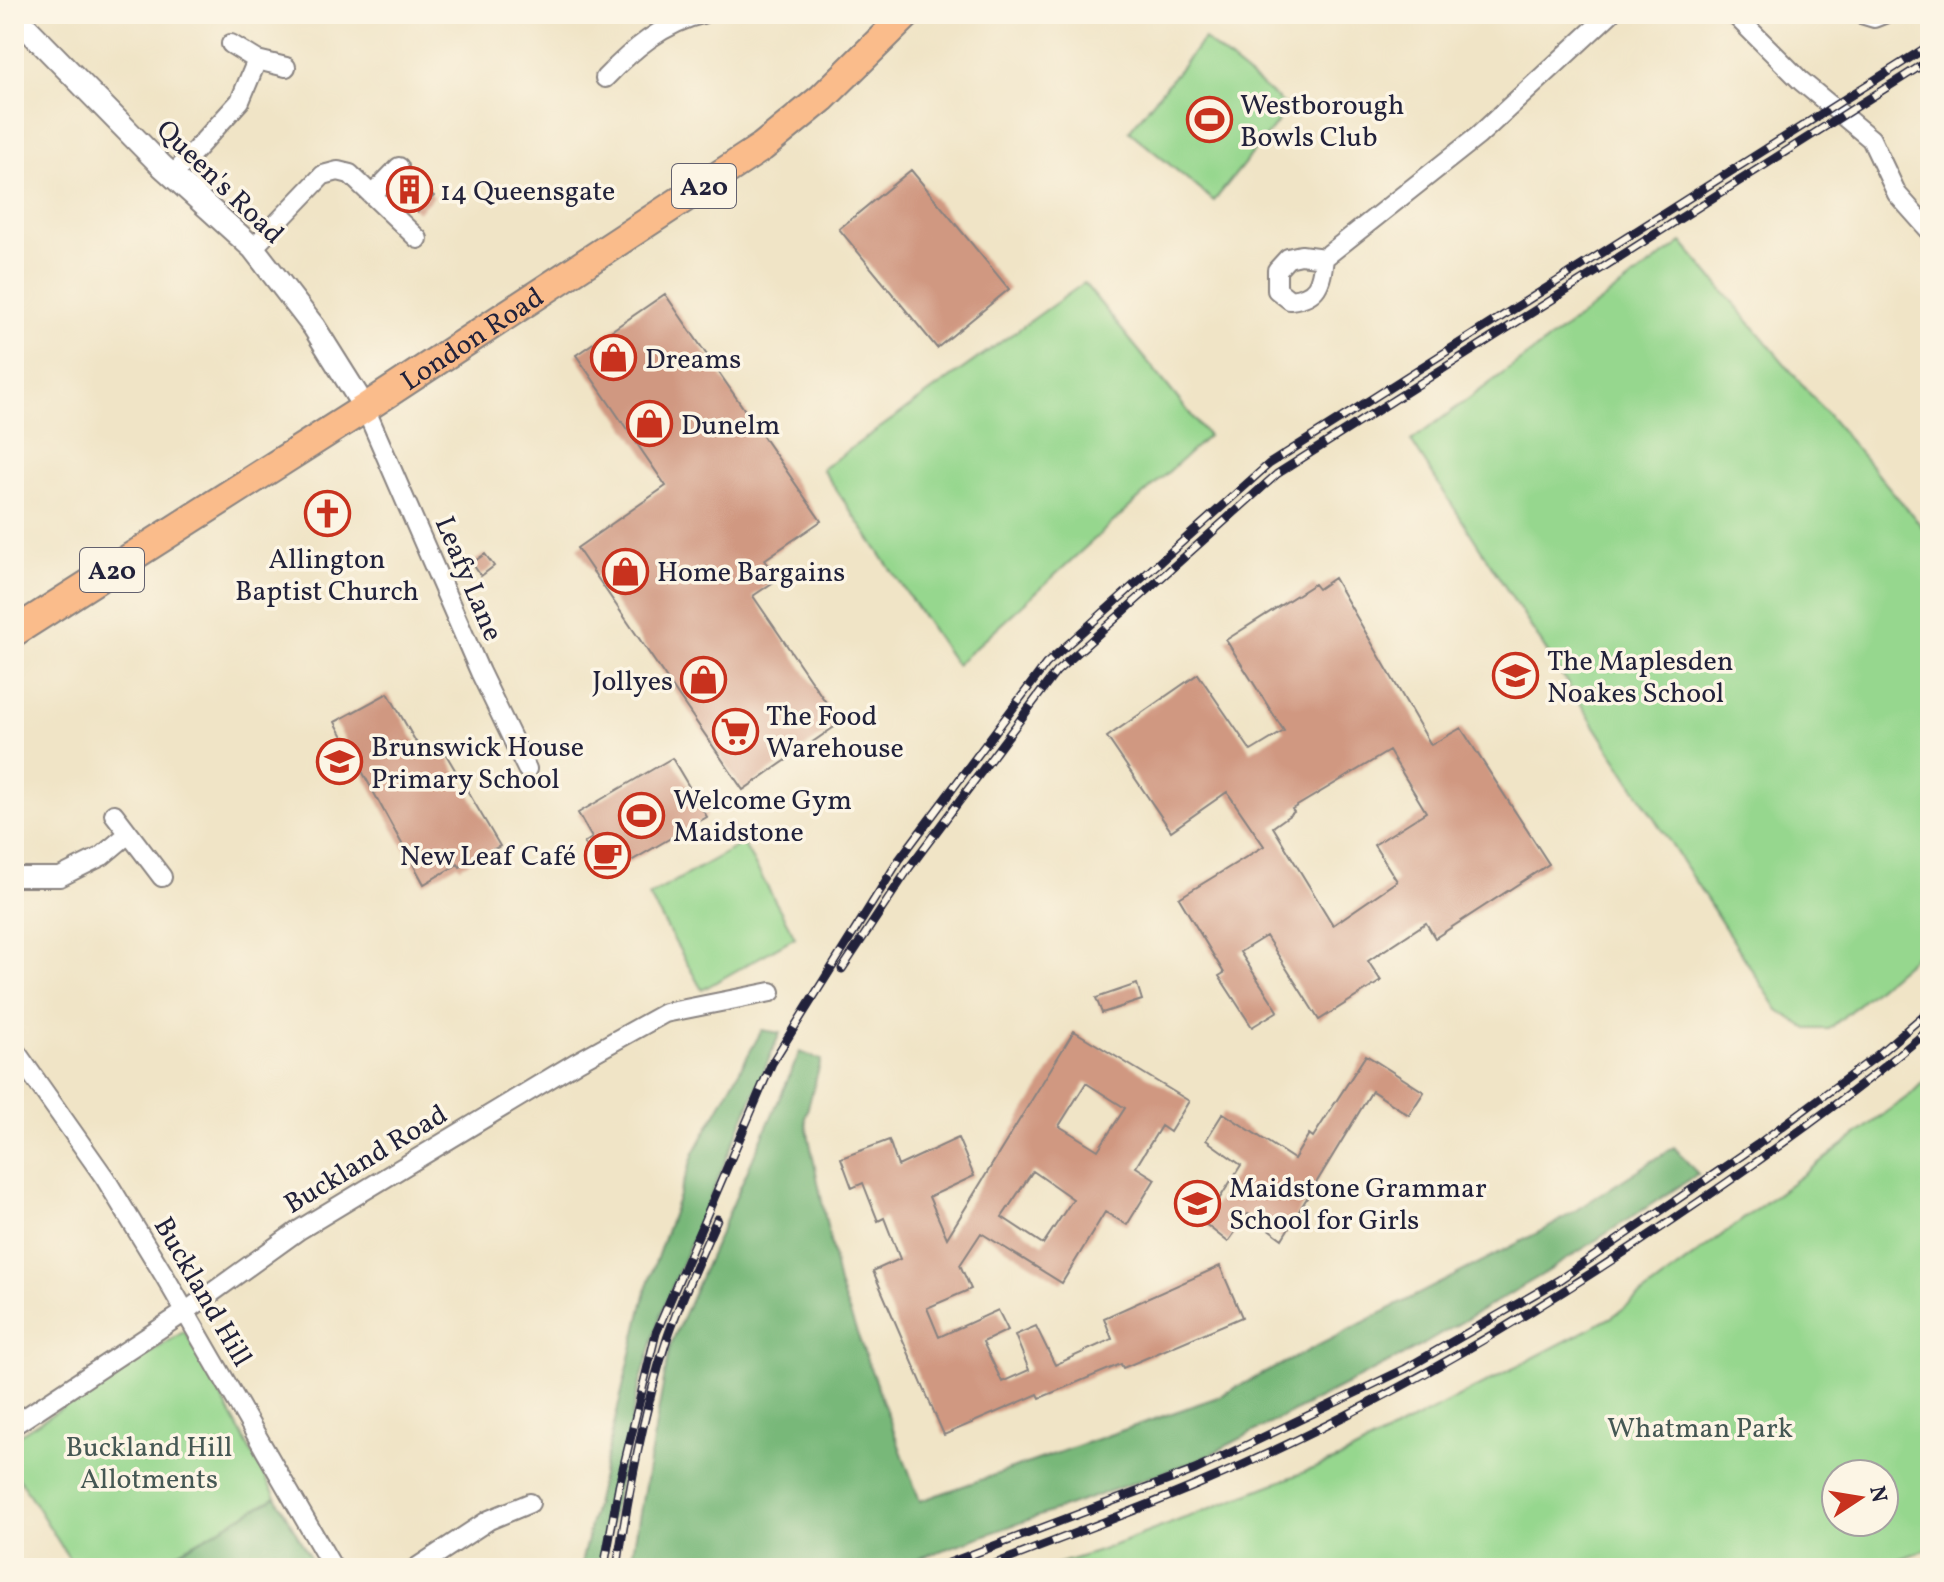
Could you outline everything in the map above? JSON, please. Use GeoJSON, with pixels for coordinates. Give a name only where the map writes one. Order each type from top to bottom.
{"type":"FeatureCollection","features":[{"type":"Feature","properties":{"kind":"main road","name":"London Road"},"geometry":{"type":"LineString","coordinates":[[14,632],[365,408],[762,147],[822,98],[907,14]]}},
{"type":"Feature","properties":{"kind":"street"},"geometry":{"type":"LineString","coordinates":[[605,78],[634,49],[683,19],[702,14]]}},
{"type":"Feature","properties":{"kind":"street"},"geometry":{"type":"LineString","coordinates":[[1324,258],[1478,136],[1610,14]]}},
{"type":"Feature","properties":{"kind":"street"},"geometry":{"type":"LineString","coordinates":[[1734,14],[1801,81],[1871,139],[1897,194],[1930,231]]}},
{"type":"Feature","properties":{"kind":"street"},"geometry":{"type":"LineString","coordinates":[[1861,14],[1874,18],[1884,14]]}},
{"type":"Feature","properties":{"kind":"street","name":"Queen's Road"},"geometry":{"type":"LineString","coordinates":[[14,15],[172,176],[253,248],[314,327],[365,408]]}},
{"type":"Feature","properties":{"kind":"street"},"geometry":{"type":"LineString","coordinates":[[231,44],[257,60],[286,67]]}},
{"type":"Feature","properties":{"kind":"street"},"geometry":{"type":"LineString","coordinates":[[172,176],[240,101],[257,60]]}},
{"type":"Feature","properties":{"kind":"street"},"geometry":{"type":"LineString","coordinates":[[372,195],[399,167]]}},
{"type":"Feature","properties":{"kind":"street"},"geometry":{"type":"LineString","coordinates":[[253,248],[323,175],[338,171],[350,174],[418,239]]}},
{"type":"Feature","properties":{"kind":"street","name":"Leafy Lane"},"geometry":{"type":"LineString","coordinates":[[365,408],[480,672],[527,769]]}},
{"type":"Feature","properties":{"kind":"street"},"geometry":{"type":"LineString","coordinates":[[114,814],[162,877]]}},
{"type":"Feature","properties":{"kind":"street"},"geometry":{"type":"LineString","coordinates":[[14,877],[60,877],[102,856],[127,835]]}},
{"type":"Feature","properties":{"kind":"street","name":"Buckland Road"},"geometry":{"type":"LineString","coordinates":[[14,1425],[185,1312],[299,1230],[665,1013],[771,992]]}},
{"type":"Feature","properties":{"kind":"street","name":"Buckland Hill"},"geometry":{"type":"LineString","coordinates":[[14,1049],[105,1178],[333,1568]]}},
{"type":"Feature","properties":{"kind":"street"},"geometry":{"type":"LineString","coordinates":[[416,1568],[489,1520],[530,1503]]}},
{"type":"Feature","properties":{"kind":"green space","name":"Westborough Bowls Club"},"geometry":{"type":"Polygon","coordinates":[[[1204,39],[1289,108],[1214,201],[1129,131],[1204,39]]]}},
{"type":"Feature","properties":{"kind":"green space"},"geometry":{"type":"Polygon","coordinates":[[[1682,242],[1930,536],[1930,943],[1829,1029],[1808,1029],[1778,1010],[1411,441],[1682,242]]]}},
{"type":"Feature","properties":{"kind":"green space"},"geometry":{"type":"Polygon","coordinates":[[[1084,283],[1208,436],[956,665],[822,469],[1084,283]]]}},
{"type":"Feature","properties":{"kind":"green space"},"geometry":{"type":"Polygon","coordinates":[[[743,843],[795,937],[702,990],[649,896],[743,843]]]}},
{"type":"Feature","properties":{"kind":"green space"},"geometry":{"type":"Polygon","coordinates":[[[762,1030],[780,1033],[661,1313],[636,1397],[602,1568],[580,1568],[647,1286],[694,1153],[762,1030]]]}},
{"type":"Feature","properties":{"kind":"green space"},"geometry":{"type":"Polygon","coordinates":[[[800,1052],[821,1060],[805,1118],[839,1285],[920,1501],[1218,1397],[1553,1225],[1674,1147],[1698,1174],[1547,1272],[1419,1347],[1201,1459],[892,1568],[630,1568],[670,1346],[800,1052]]]}},
{"type":"Feature","properties":{"kind":"green space","name":"Whatman Park"},"geometry":{"type":"Polygon","coordinates":[[[1930,1075],[1930,1548],[1875,1568],[1045,1568],[1099,1551],[1341,1458],[1612,1317],[1911,1094],[1930,1075]]]}},
{"type":"Feature","properties":{"kind":"green space","name":"Buckland Hill Allotments"},"geometry":{"type":"Polygon","coordinates":[[[185,1331],[276,1497],[150,1568],[75,1568],[14,1470],[14,1438],[185,1331]]]}},
{"type":"Feature","properties":{"kind":"green space"},"geometry":{"type":"Polygon","coordinates":[[[276,1497],[316,1568],[150,1568],[276,1497]]]}},
{"type":"Feature","properties":{"kind":"building"},"geometry":{"type":"Polygon","coordinates":[[[911,170],[1009,289],[937,348],[839,229],[911,170]]]}},
{"type":"Feature","properties":{"kind":"building"},"geometry":{"type":"Polygon","coordinates":[[[413,177],[434,196],[418,212],[397,194],[413,177]]]}},
{"type":"Feature","properties":{"kind":"building"},"geometry":{"type":"Polygon","coordinates":[[[665,294],[821,521],[764,560],[778,579],[753,596],[840,723],[743,790],[577,548],[666,486],[576,355],[665,294]]]}},
{"type":"Feature","properties":{"kind":"building"},"geometry":{"type":"Polygon","coordinates":[[[485,554],[494,566],[481,576],[472,563],[485,554]]]}},
{"type":"Feature","properties":{"kind":"building"},"geometry":{"type":"Polygon","coordinates":[[[1334,578],[1431,745],[1461,728],[1549,864],[1435,938],[1426,923],[1368,961],[1381,981],[1319,1020],[1266,936],[1240,952],[1278,1011],[1252,1027],[1219,976],[1224,973],[1179,898],[1264,846],[1227,792],[1171,831],[1107,737],[1198,674],[1251,751],[1284,731],[1226,640],[1314,584],[1318,589],[1334,578]],[[1389,751],[1292,809],[1294,812],[1273,827],[1333,925],[1397,881],[1374,845],[1426,812],[1389,751]]]}},
{"type":"Feature","properties":{"kind":"building","name":"Brunswick House Primary School"},"geometry":{"type":"Polygon","coordinates":[[[388,693],[424,756],[441,746],[500,846],[460,867],[458,864],[424,884],[335,722],[388,693]]]}},
{"type":"Feature","properties":{"kind":"building","name":"Welcome Gym Maidstone"},"geometry":{"type":"Polygon","coordinates":[[[672,758],[707,817],[612,872],[610,867],[601,872],[584,843],[592,838],[578,813],[672,758]]]}},
{"type":"Feature","properties":{"kind":"building"},"geometry":{"type":"Polygon","coordinates":[[[1137,984],[1142,1000],[1102,1013],[1096,998],[1137,984]]]}},
{"type":"Feature","properties":{"kind":"building"},"geometry":{"type":"Polygon","coordinates":[[[1074,1031],[1189,1101],[1170,1132],[1161,1126],[1136,1167],[1155,1179],[1127,1225],[1105,1212],[1062,1283],[981,1233],[960,1265],[971,1289],[927,1308],[939,1337],[998,1310],[1008,1330],[983,1342],[1002,1382],[1029,1370],[1015,1335],[1036,1326],[1055,1365],[1112,1339],[1104,1318],[1220,1266],[1242,1317],[1123,1368],[1121,1364],[1040,1398],[1038,1394],[944,1435],[873,1271],[900,1259],[884,1218],[878,1221],[863,1183],[852,1188],[841,1158],[889,1140],[898,1166],[958,1138],[974,1176],[929,1197],[947,1238],[1074,1031]],[[1086,1083],[1059,1126],[1098,1150],[1125,1108],[1086,1083]],[[1033,1171],[1002,1217],[1043,1244],[1073,1199],[1033,1171]]]}},
{"type":"Feature","properties":{"kind":"building"},"geometry":{"type":"Polygon","coordinates":[[[1366,1055],[1424,1092],[1409,1115],[1372,1091],[1282,1239],[1248,1214],[1228,1242],[1204,1223],[1241,1165],[1206,1140],[1223,1113],[1294,1159],[1309,1134],[1313,1137],[1366,1055]]]}},
{"type":"Feature","properties":{"kind":"railway"},"geometry":{"type":"LineString","coordinates":[[604,1568],[619,1485],[656,1333],[772,1063],[899,860],[1046,664],[1269,464],[1930,45]]}},
{"type":"Feature","properties":{"kind":"railway"},"geometry":{"type":"LineString","coordinates":[[842,969],[909,868],[1056,672],[1277,474],[1930,60]]}},
{"type":"Feature","properties":{"kind":"railway"},"geometry":{"type":"LineString","coordinates":[[936,1568],[1195,1470],[1405,1369],[1559,1280],[1757,1145],[1874,1058],[1930,1010]]}},
{"type":"Feature","properties":{"kind":"railway"},"geometry":{"type":"LineString","coordinates":[[985,1568],[1172,1495],[1262,1456],[1324,1427],[1445,1362],[1563,1291],[1711,1194],[1838,1102],[1930,1029]]}},
{"type":"Feature","properties":{"kind":"railway"},"geometry":{"type":"LineString","coordinates":[[617,1568],[626,1510],[658,1367],[678,1308],[717,1219]]}},
{"type":"Feature","properties":{"kind":"place","name":"Westborough Bowls Club"},"geometry":{"type":"Point","coordinates":[1209,120]}},
{"type":"Feature","properties":{"kind":"place","name":"14 Queensgate"},"geometry":{"type":"Point","coordinates":[409,190]}},
{"type":"Feature","properties":{"kind":"place","name":"Dreams"},"geometry":{"type":"Point","coordinates":[614,358]}},
{"type":"Feature","properties":{"kind":"place","name":"Dunelm"},"geometry":{"type":"Point","coordinates":[650,424]}},
{"type":"Feature","properties":{"kind":"place","name":"Allington Baptist Church"},"geometry":{"type":"Point","coordinates":[327,513]}},
{"type":"Feature","properties":{"kind":"place","name":"Home Bargains"},"geometry":{"type":"Point","coordinates":[626,571]}},
{"type":"Feature","properties":{"kind":"place","name":"The Maplesden Noakes School"},"geometry":{"type":"Point","coordinates":[1516,676]}},
{"type":"Feature","properties":{"kind":"place","name":"Jollyes"},"geometry":{"type":"Point","coordinates":[704,680]}},
{"type":"Feature","properties":{"kind":"place","name":"The Food Warehouse"},"geometry":{"type":"Point","coordinates":[735,731]}},
{"type":"Feature","properties":{"kind":"place","name":"Brunswick House Primary School"},"geometry":{"type":"Point","coordinates":[340,762]}},
{"type":"Feature","properties":{"kind":"place","name":"Welcome Gym Maidstone"},"geometry":{"type":"Point","coordinates":[642,815]}},
{"type":"Feature","properties":{"kind":"place","name":"New Leaf Café"},"geometry":{"type":"Point","coordinates":[607,855]}},
{"type":"Feature","properties":{"kind":"place","name":"Maidstone Grammar School for Girls"},"geometry":{"type":"Point","coordinates":[1198,1203]}}]}
